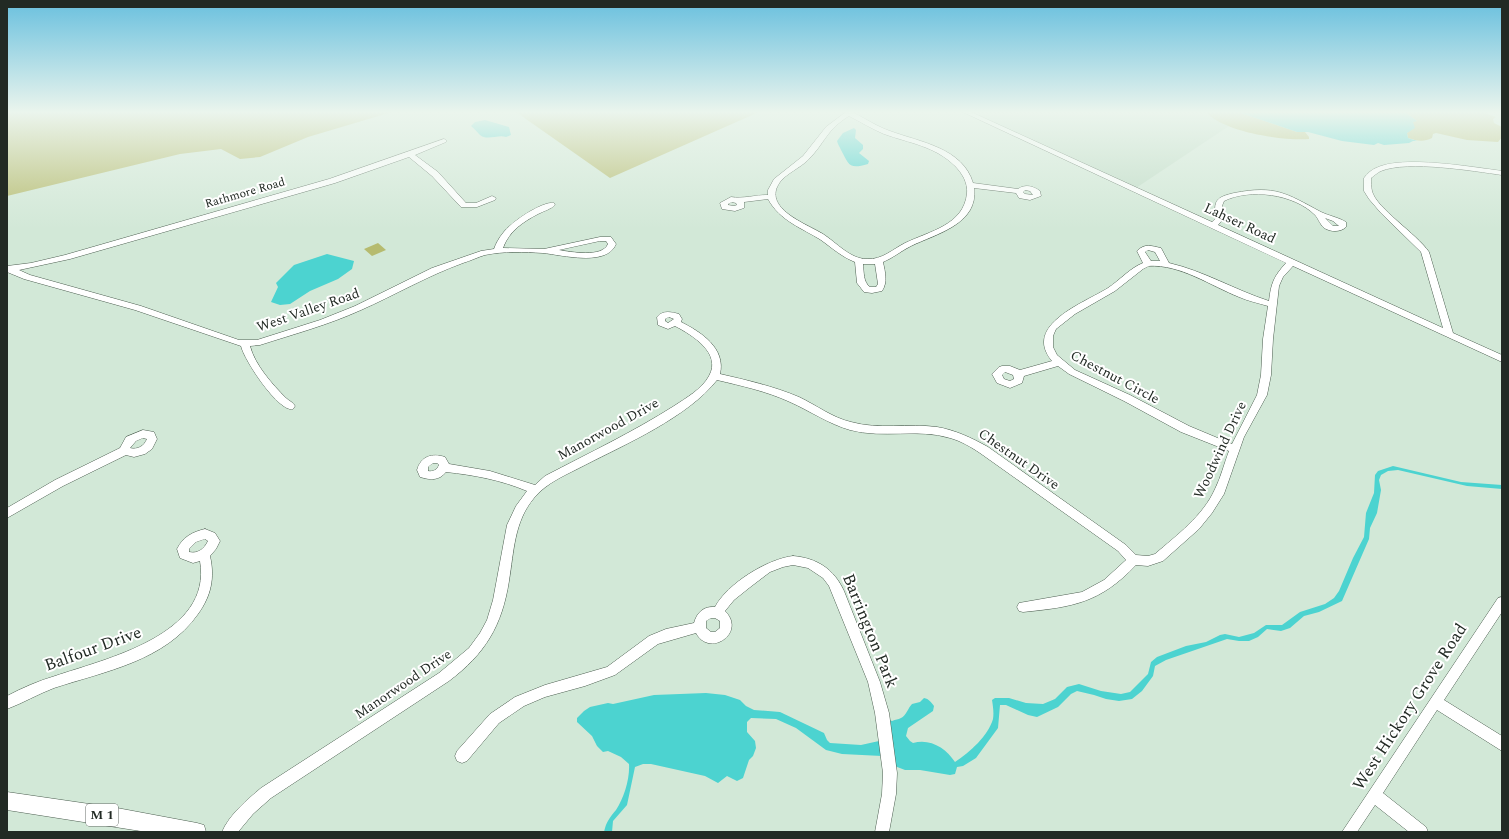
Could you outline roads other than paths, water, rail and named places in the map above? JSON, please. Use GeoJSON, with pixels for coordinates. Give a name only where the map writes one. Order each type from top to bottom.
{"type":"FeatureCollection","features":[{"type":"Feature","properties":{"kind":"main road","name":"M 1"},"geometry":{"type":"LineString","coordinates":[[7,801],[117,817],[197,832]]}},
{"type":"Feature","properties":{"kind":"street","name":"Rathmore Road"},"geometry":{"type":"LineString","coordinates":[[8,269],[43,263],[229,211],[339,179],[417,151]]}},
{"type":"Feature","properties":{"kind":"street"},"geometry":{"type":"LineString","coordinates":[[811,151],[805,159],[777,181],[773,188],[772,197],[775,206],[783,214],[851,257],[859,261],[868,262],[879,261],[911,243],[944,229],[957,221],[964,214],[971,197],[970,185],[961,168],[939,151]]}},
{"type":"Feature","properties":{"kind":"street","name":"Lahser Road"},"geometry":{"type":"LineString","coordinates":[[1052,151],[1502,359]]}},
{"type":"Feature","properties":{"kind":"street"},"geometry":{"type":"LineString","coordinates":[[410,154],[435,174],[464,206],[477,205],[492,198]]}},
{"type":"Feature","properties":{"kind":"street"},"geometry":{"type":"LineString","coordinates":[[1449,334],[1425,252],[1421,246],[1375,202],[1368,191],[1367,180],[1371,174],[1379,169],[1405,164],[1502,173]]}},
{"type":"Feature","properties":{"kind":"street"},"geometry":{"type":"LineString","coordinates":[[970,185],[995,186],[1019,191]]}},
{"type":"Feature","properties":{"kind":"street"},"geometry":{"type":"LineString","coordinates":[[1213,225],[1220,218],[1218,206],[1221,200],[1255,191],[1274,192],[1289,197],[1301,202],[1319,214]]}},
{"type":"Feature","properties":{"kind":"street"},"geometry":{"type":"LineString","coordinates":[[740,201],[751,198],[772,197]]}},
{"type":"Feature","properties":{"kind":"street"},"geometry":{"type":"LineString","coordinates":[[498,250],[506,235],[516,224],[528,216],[551,205]]}},
{"type":"Feature","properties":{"kind":"street","name":"West Valley Road"},"geometry":{"type":"LineString","coordinates":[[8,269],[26,277],[138,308],[238,343],[245,344],[263,341],[323,322],[358,308],[442,267],[471,256],[498,250],[544,251],[575,256],[590,256],[606,252],[611,248],[612,244],[608,239],[600,239],[544,251]]}},
{"type":"Feature","properties":{"kind":"street"},"geometry":{"type":"LineString","coordinates":[[1166,264],[1158,250],[1147,247],[1141,251],[1148,264],[1166,264],[1198,275],[1242,295],[1273,304]]}},
{"type":"Feature","properties":{"kind":"street"},"geometry":{"type":"LineString","coordinates":[[859,261],[861,284],[866,289],[873,290],[882,286],[879,261]]}},
{"type":"Feature","properties":{"kind":"street","name":"Woodwind Drive"},"geometry":{"type":"LineString","coordinates":[[1133,560],[1148,561],[1157,559],[1195,526],[1208,510],[1220,491],[1239,437],[1257,405],[1263,389],[1266,375],[1268,335],[1276,281],[1282,272],[1292,262]]}},
{"type":"Feature","properties":{"kind":"street","name":"Chestnut Circle"},"geometry":{"type":"LineString","coordinates":[[1148,264],[1140,267],[1112,289],[1072,312],[1053,327],[1048,336],[1047,342],[1050,351],[1059,362],[1072,372],[1127,398],[1174,424],[1234,449]]}},
{"type":"Feature","properties":{"kind":"street"},"geometry":{"type":"LineString","coordinates":[[676,323],[697,335],[710,347],[715,359],[714,376]]}},
{"type":"Feature","properties":{"kind":"street"},"geometry":{"type":"LineString","coordinates":[[245,344],[246,352],[252,362],[283,401],[290,406]]}},
{"type":"Feature","properties":{"kind":"street"},"geometry":{"type":"LineString","coordinates":[[1018,374],[1059,362]]}},
{"type":"Feature","properties":{"kind":"street","name":"Manorwood Drive"},"geometry":{"type":"LineString","coordinates":[[230,832],[248,809],[266,793],[438,681],[457,668],[471,655],[484,639],[493,621],[502,587],[512,524],[520,507],[534,489],[549,479],[627,438],[672,412],[700,392],[709,384],[714,376]]}},
{"type":"Feature","properties":{"kind":"street","name":"Chestnut Drive"},"geometry":{"type":"LineString","coordinates":[[714,376],[776,392],[849,426],[865,429],[924,429],[944,432],[966,440],[984,450],[1122,548],[1133,560]]}},
{"type":"Feature","properties":{"kind":"street"},"geometry":{"type":"LineString","coordinates":[[7,513],[59,483],[126,450]]}},
{"type":"Feature","properties":{"kind":"street"},"geometry":{"type":"LineString","coordinates":[[444,468],[490,474],[534,489]]}},
{"type":"Feature","properties":{"kind":"street","name":"Balfour Drive"},"geometry":{"type":"LineString","coordinates":[[7,703],[36,688],[128,658],[146,650],[165,638],[189,616],[203,594],[207,576],[204,554]]}},
{"type":"Feature","properties":{"kind":"street"},"geometry":{"type":"LineString","coordinates":[[1023,608],[1070,602],[1088,596],[1112,580],[1133,560]]}},
{"type":"Feature","properties":{"kind":"street","name":"Barrington Park"},"geometry":{"type":"LineString","coordinates":[[718,613],[724,601],[772,566],[784,561],[808,563],[821,569],[835,584],[874,682],[882,713],[890,773],[889,794],[882,832]]}},
{"type":"Feature","properties":{"kind":"street","name":"West Hickory Grove Road"},"geometry":{"type":"LineString","coordinates":[[1349,832],[1502,602]]}},
{"type":"Feature","properties":{"kind":"street"},"geometry":{"type":"LineString","coordinates":[[710,613],[718,613],[722,614],[726,620],[727,628],[719,636],[710,637],[703,634],[700,627],[703,617],[710,613]]}},
{"type":"Feature","properties":{"kind":"street"},"geometry":{"type":"LineString","coordinates":[[462,756],[486,726],[503,711],[515,704],[534,696],[612,671],[626,662],[640,649],[653,640],[700,627]]}},
{"type":"Feature","properties":{"kind":"street"},"geometry":{"type":"LineString","coordinates":[[1436,702],[1502,744]]}},
{"type":"Feature","properties":{"kind":"street"},"geometry":{"type":"LineString","coordinates":[[1374,795],[1421,832]]}},
{"type":"Feature","properties":{"kind":"water"},"geometry":{"type":"Polygon","coordinates":[[[842,151],[861,151],[859,153],[869,161],[868,164],[853,166],[846,159],[842,151]]]}},
{"type":"Feature","properties":{"kind":"water"},"geometry":{"type":"Polygon","coordinates":[[[327,254],[354,261],[352,269],[338,279],[310,291],[290,304],[280,305],[271,302],[278,287],[276,283],[294,265],[327,254]]]}},
{"type":"Feature","properties":{"kind":"water"},"geometry":{"type":"Polygon","coordinates":[[[1393,466],[1461,482],[1502,485],[1502,489],[1467,486],[1398,470],[1388,471],[1381,475],[1379,480],[1381,490],[1377,513],[1370,528],[1369,539],[1342,601],[1319,612],[1304,616],[1290,628],[1281,631],[1267,629],[1258,637],[1249,641],[1227,639],[1166,660],[1155,666],[1153,676],[1142,691],[1132,699],[1119,701],[1077,691],[1071,694],[1058,707],[1037,717],[1028,715],[1006,705],[1000,705],[998,728],[976,758],[963,766],[957,767],[955,774],[950,775],[920,770],[905,770],[892,765],[882,756],[842,754],[826,750],[796,728],[776,719],[751,718],[747,722],[747,732],[755,741],[756,748],[753,756],[749,760],[743,778],[737,781],[727,776],[718,783],[705,776],[651,764],[643,764],[635,767],[627,805],[613,821],[612,832],[604,832],[607,822],[616,810],[624,794],[629,775],[629,764],[621,757],[608,751],[603,752],[597,746],[592,736],[577,722],[577,718],[590,707],[608,703],[613,704],[654,695],[706,693],[725,695],[740,700],[746,706],[754,710],[780,712],[824,733],[830,743],[861,745],[879,741],[889,720],[892,721],[903,717],[912,704],[920,702],[924,698],[929,700],[934,706],[933,711],[908,728],[906,736],[913,743],[925,742],[937,745],[947,752],[955,762],[967,753],[983,737],[991,725],[993,719],[992,700],[995,698],[1009,698],[1026,703],[1043,704],[1055,699],[1067,687],[1079,684],[1101,691],[1121,694],[1130,692],[1148,674],[1151,662],[1157,657],[1186,646],[1206,642],[1220,635],[1225,634],[1239,637],[1254,633],[1266,625],[1282,625],[1300,612],[1325,604],[1334,598],[1339,591],[1364,537],[1366,513],[1374,493],[1375,475],[1378,471],[1393,466]]]}}]}
